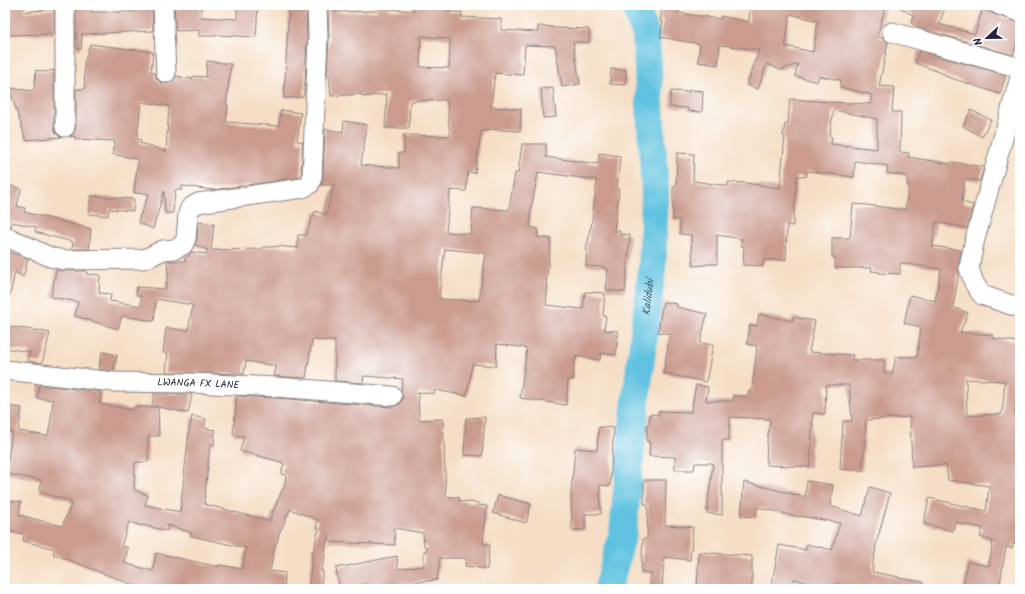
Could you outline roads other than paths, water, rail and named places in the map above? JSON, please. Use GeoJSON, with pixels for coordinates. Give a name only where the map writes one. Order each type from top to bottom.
{"type":"FeatureCollection","features":[{"type":"Feature","properties":{"kind":"street"},"geometry":{"type":"LineString","coordinates":[[65,5],[65,127]]}},
{"type":"Feature","properties":{"kind":"street"},"geometry":{"type":"LineString","coordinates":[[163,5],[166,73]]}},
{"type":"Feature","properties":{"kind":"street"},"geometry":{"type":"LineString","coordinates":[[5,236],[50,257],[64,260],[143,259],[163,250],[175,249],[183,245],[186,239],[188,214],[190,208],[198,204],[303,188],[310,184],[312,177],[318,38],[317,5]]}},
{"type":"Feature","properties":{"kind":"street"},"geometry":{"type":"LineString","coordinates":[[999,5],[1020,12]]}},
{"type":"Feature","properties":{"kind":"street"},"geometry":{"type":"LineString","coordinates":[[892,32],[1020,68]]}},
{"type":"Feature","properties":{"kind":"street"},"geometry":{"type":"LineString","coordinates":[[1020,77],[974,243],[969,268],[974,283],[982,296],[1020,308]]}},
{"type":"Feature","properties":{"kind":"street","name":"LWANGA FX LANE"},"geometry":{"type":"LineString","coordinates":[[5,370],[114,382],[276,387],[392,396]]}},
{"type":"Feature","properties":{"kind":"waterway","name":"Kalidubi"},"geometry":{"type":"LineString","coordinates":[[608,589],[623,532],[635,408],[652,270],[655,193],[646,35],[637,12],[637,5]]}}]}
